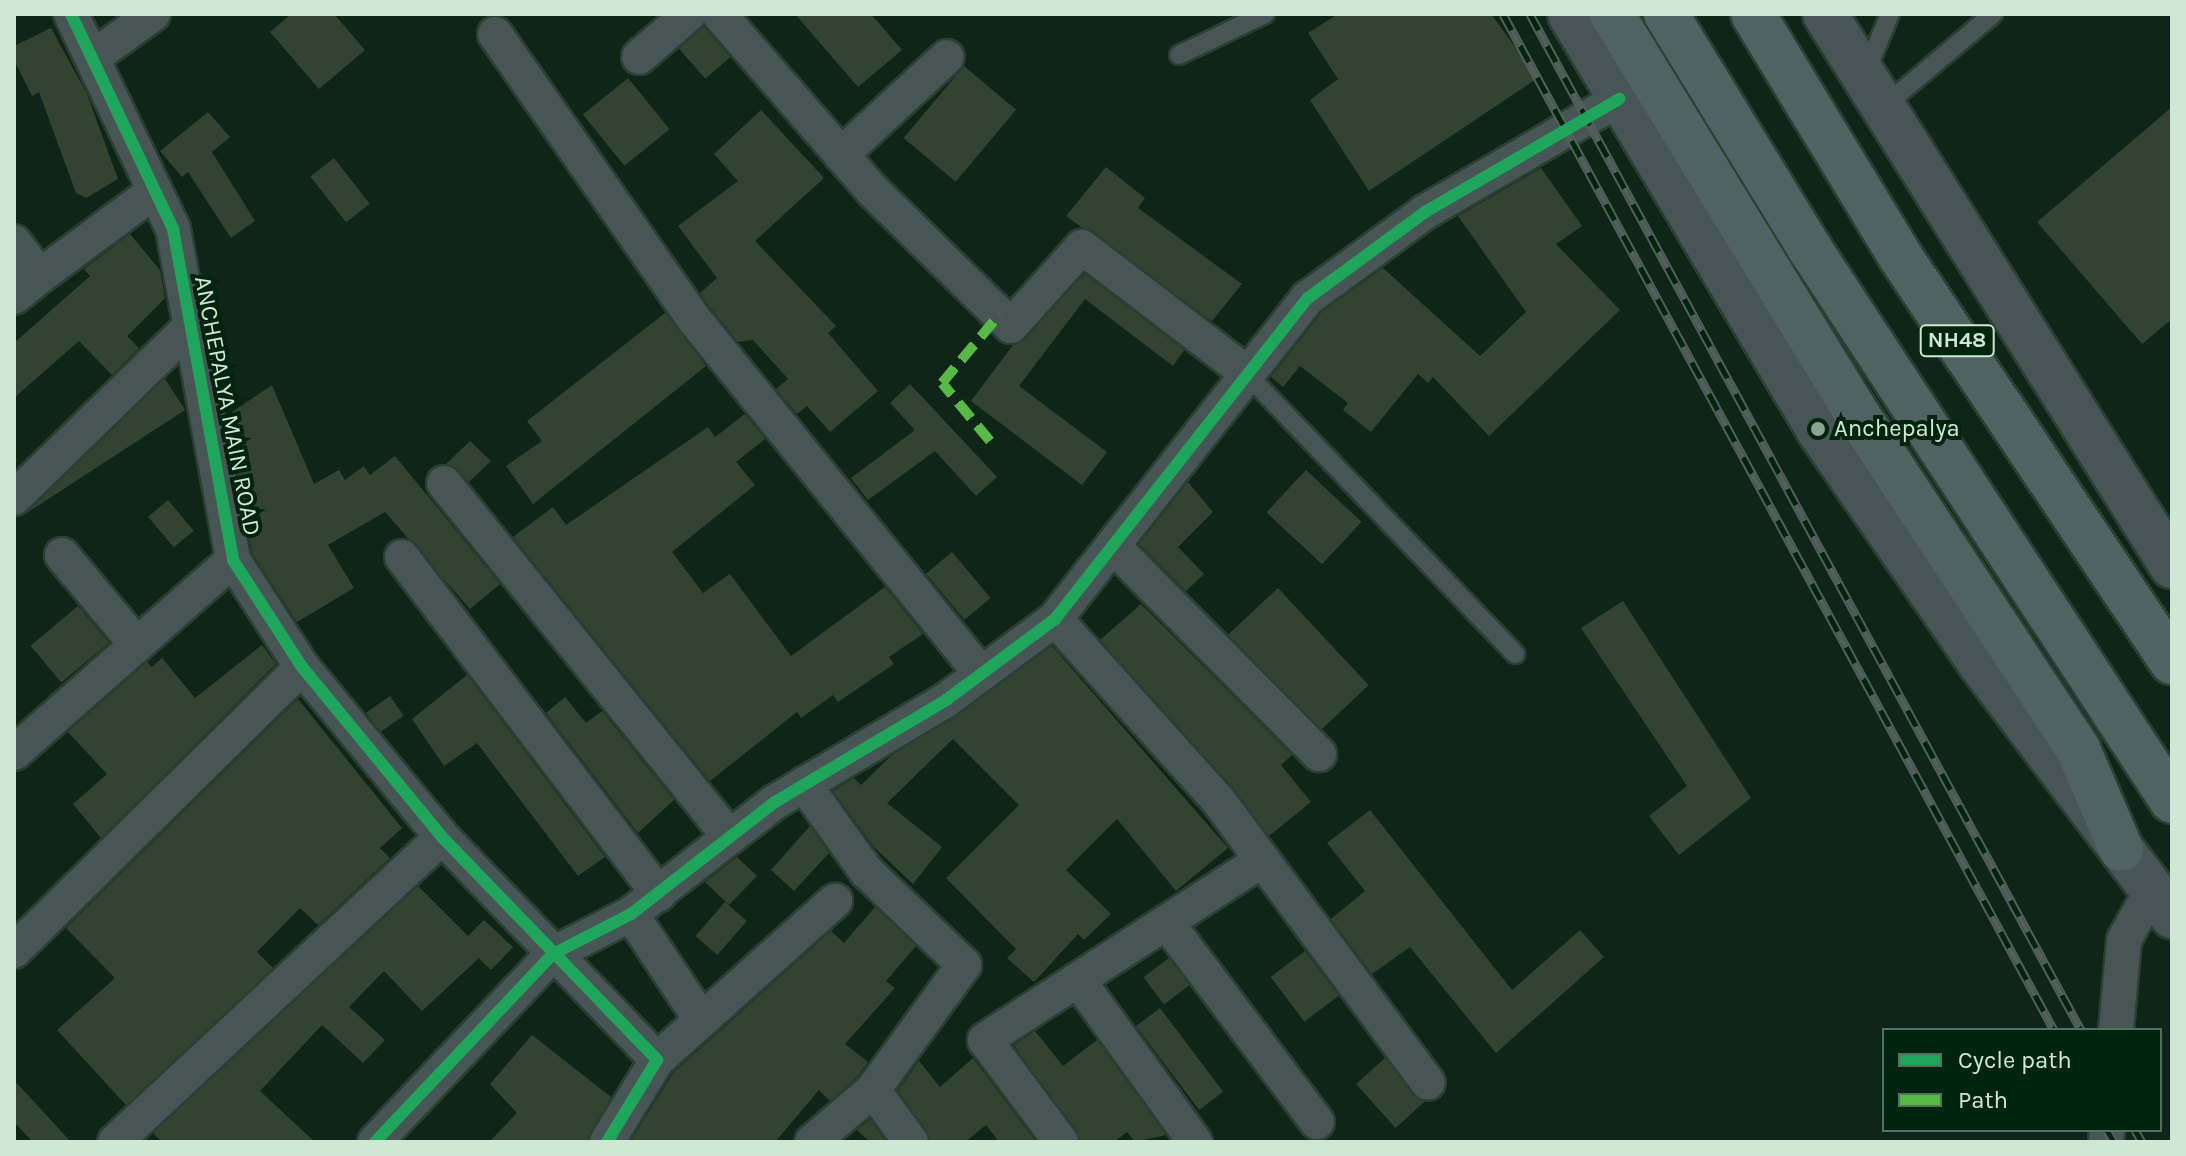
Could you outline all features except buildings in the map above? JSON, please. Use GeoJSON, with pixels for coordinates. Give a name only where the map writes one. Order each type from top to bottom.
{"type":"FeatureCollection","features":[{"type":"Feature","properties":{"kind":"highway"},"geometry":{"type":"LineString","coordinates":[[1612,14],[1852,406],[2078,749],[2121,849]]}},
{"type":"Feature","properties":{"kind":"highway","name":"NH48"},"geometry":{"type":"LineString","coordinates":[[1666,14],[1810,249],[2172,801]]}},
{"type":"Feature","properties":{"kind":"highway","name":"NH48"},"geometry":{"type":"LineString","coordinates":[[1753,14],[1900,256],[2172,662]]}},
{"type":"Feature","properties":{"kind":"street","name":"ANCHEPALYA MAIN ROAD"},"geometry":{"type":"LineString","coordinates":[[71,14],[173,229],[188,329],[233,560],[302,667],[442,837],[657,1060]]}},
{"type":"Feature","properties":{"kind":"street"},"geometry":{"type":"LineString","coordinates":[[92,58],[153,14]]}},
{"type":"Feature","properties":{"kind":"street"},"geometry":{"type":"LineString","coordinates":[[639,57],[689,14]]}},
{"type":"Feature","properties":{"kind":"street"},"geometry":{"type":"LineString","coordinates":[[719,14],[841,155],[1011,326],[1082,247],[1244,371]]}},
{"type":"Feature","properties":{"kind":"street"},"geometry":{"type":"LineString","coordinates":[[1570,14],[1818,429],[1980,663],[2162,903],[2124,940],[2116,1028]]}},
{"type":"Feature","properties":{"kind":"street"},"geometry":{"type":"LineString","coordinates":[[1825,14],[2172,566]]}},
{"type":"Feature","properties":{"kind":"street"},"geometry":{"type":"LineString","coordinates":[[495,34],[693,318],[981,674]]}},
{"type":"Feature","properties":{"kind":"street"},"geometry":{"type":"LineString","coordinates":[[841,155],[947,57]]}},
{"type":"Feature","properties":{"kind":"street"},"geometry":{"type":"LineString","coordinates":[[375,1142],[553,954],[631,914],[804,784],[981,674],[1055,619],[1244,371],[1341,271],[1619,99]]}},
{"type":"Feature","properties":{"kind":"street"},"geometry":{"type":"LineString","coordinates":[[14,242],[27,286],[155,191]]}},
{"type":"Feature","properties":{"kind":"street"},"geometry":{"type":"LineString","coordinates":[[14,498],[188,329]]}},
{"type":"Feature","properties":{"kind":"street"},"geometry":{"type":"LineString","coordinates":[[444,483],[730,837]]}},
{"type":"Feature","properties":{"kind":"street"},"geometry":{"type":"LineString","coordinates":[[1113,546],[1319,754]]}},
{"type":"Feature","properties":{"kind":"street"},"geometry":{"type":"LineString","coordinates":[[62,555],[137,645]]}},
{"type":"Feature","properties":{"kind":"street"},"geometry":{"type":"LineString","coordinates":[[402,557],[659,894]]}},
{"type":"Feature","properties":{"kind":"street"},"geometry":{"type":"LineString","coordinates":[[14,753],[233,560]]}},
{"type":"Feature","properties":{"kind":"street"},"geometry":{"type":"LineString","coordinates":[[1055,619],[1218,800],[1258,863],[1428,1083]]}},
{"type":"Feature","properties":{"kind":"street"},"geometry":{"type":"LineString","coordinates":[[14,951],[302,667]]}},
{"type":"Feature","properties":{"kind":"street"},"geometry":{"type":"LineString","coordinates":[[804,784],[866,871],[964,965],[873,1090],[812,1142]]}},
{"type":"Feature","properties":{"kind":"street"},"geometry":{"type":"LineString","coordinates":[[115,1142],[442,837]]}},
{"type":"Feature","properties":{"kind":"street"},"geometry":{"type":"LineString","coordinates":[[1061,1142],[985,1040],[1081,984],[1258,863]]}},
{"type":"Feature","properties":{"kind":"street"},"geometry":{"type":"LineString","coordinates":[[607,1142],[657,1060],[700,1018],[835,901]]}},
{"type":"Feature","properties":{"kind":"street"},"geometry":{"type":"LineString","coordinates":[[631,914],[700,1018]]}},
{"type":"Feature","properties":{"kind":"street"},"geometry":{"type":"LineString","coordinates":[[1167,923],[1317,1122]]}},
{"type":"Feature","properties":{"kind":"street"},"geometry":{"type":"LineString","coordinates":[[1081,984],[1195,1142]]}},
{"type":"Feature","properties":{"kind":"street"},"geometry":{"type":"LineString","coordinates":[[873,1090],[911,1142]]}},
{"type":"Feature","properties":{"kind":"lane"},"geometry":{"type":"LineString","coordinates":[[1179,55],[1265,14]]}},
{"type":"Feature","properties":{"kind":"lane"},"geometry":{"type":"LineString","coordinates":[[1873,92],[1890,14]]}},
{"type":"Feature","properties":{"kind":"lane"},"geometry":{"type":"LineString","coordinates":[[1873,92],[1993,14]]}},
{"type":"Feature","properties":{"kind":"lane"},"geometry":{"type":"LineString","coordinates":[[1244,371],[1515,654]]}},
{"type":"Feature","properties":{"kind":"railway"},"geometry":{"type":"LineString","coordinates":[[1503,14],[2053,1028]]}},
{"type":"Feature","properties":{"kind":"railway"},"geometry":{"type":"LineString","coordinates":[[1530,14],[2080,1028]]}},
{"type":"Feature","properties":{"kind":"railway"},"geometry":{"type":"LineString","coordinates":[[2108,1132],[2114,1142]]}},
{"type":"Feature","properties":{"kind":"railway"},"geometry":{"type":"LineString","coordinates":[[2136,1132],[2142,1142]]}},
{"type":"Feature","properties":{"kind":"marked path"},"geometry":{"type":"LineString","coordinates":[[990,441],[942,383],[1000,314]]}},
{"type":"Feature","properties":{"kind":"cycle path"},"geometry":{"type":"LineString","coordinates":[[71,14],[173,229],[233,560],[302,667],[442,837],[657,1060],[607,1142]]}},
{"type":"Feature","properties":{"kind":"cycle path"},"geometry":{"type":"LineString","coordinates":[[375,1142],[553,954],[631,914],[775,802],[946,700],[1055,619],[1308,298],[1425,212],[1619,99]]}},
{"type":"Feature","properties":{"kind":"place","name":"Anchepalya"},"geometry":{"type":"Point","coordinates":[1818,429]}}]}
